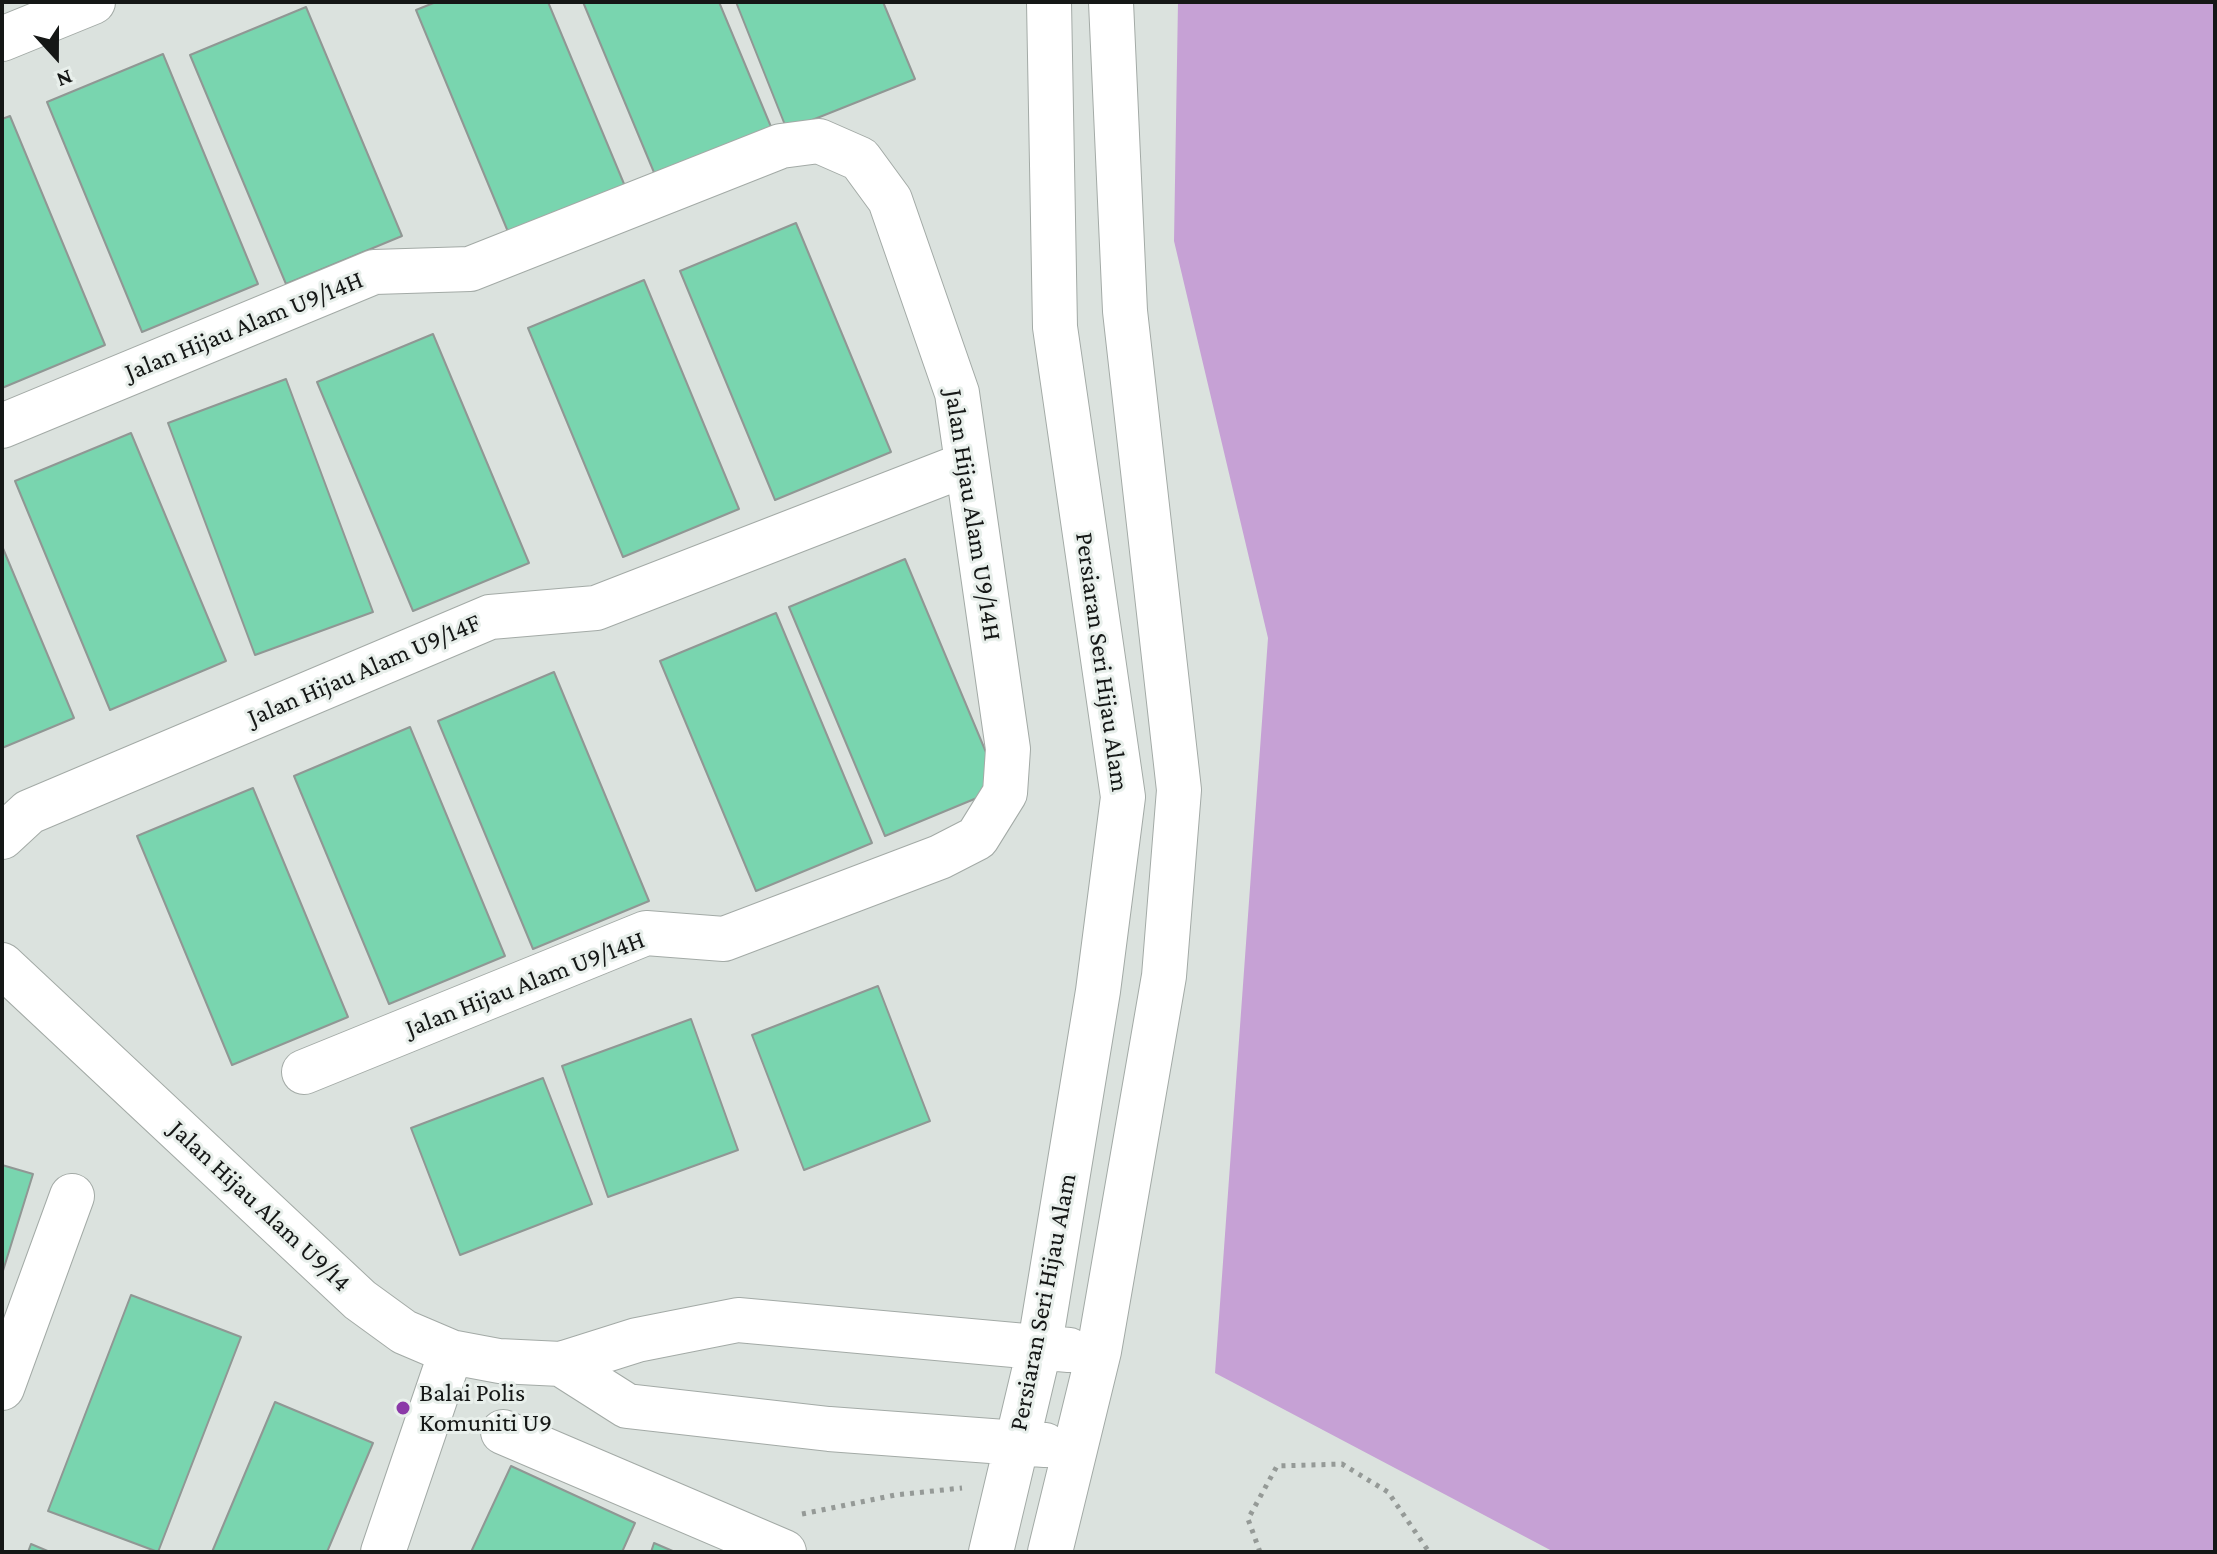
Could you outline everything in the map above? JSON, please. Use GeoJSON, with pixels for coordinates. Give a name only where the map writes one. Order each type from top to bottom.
{"type":"FeatureCollection","features":[{"type":"Feature","properties":{"kind":"street"},"geometry":{"type":"LineString","coordinates":[[2,39],[93,2]]}},
{"type":"Feature","properties":{"kind":"street","name":"Persiaran Seri Hijau Alam"},"geometry":{"type":"LineString","coordinates":[[991,1552],[1039,1350],[1098,991],[1123,797],[1055,327],[1049,2]]}},
{"type":"Feature","properties":{"kind":"street"},"geometry":{"type":"LineString","coordinates":[[1050,1552],[1099,1351],[1164,976],[1179,790],[1125,311],[1111,2]]}},
{"type":"Feature","properties":{"kind":"street","name":"Jalan Hijau Alam U9/14H"},"geometry":{"type":"LineString","coordinates":[[2,426],[374,272],[470,269],[781,146],[819,141],[860,159],[890,200],[957,393],[1008,749],[1005,793],[977,838],[940,857],[724,939],[646,933],[304,1072]]}},
{"type":"Feature","properties":{"kind":"street","name":"Jalan Hijau Alam U9/14F"},"geometry":{"type":"LineString","coordinates":[[2,837],[29,812],[490,617],[596,608],[967,464]]}},
{"type":"Feature","properties":{"kind":"street","name":"Jalan Hijau Alam U9/14"},"geometry":{"type":"LineString","coordinates":[[2,965],[360,1300],[404,1332],[451,1352],[499,1361],[561,1364]]}},
{"type":"Feature","properties":{"kind":"street"},"geometry":{"type":"LineString","coordinates":[[2,1388],[72,1196]]}},
{"type":"Feature","properties":{"kind":"street"},"geometry":{"type":"LineString","coordinates":[[561,1364],[637,1340],[738,1320],[1039,1350],[1099,1351]]}},
{"type":"Feature","properties":{"kind":"street"},"geometry":{"type":"LineString","coordinates":[[383,1552],[451,1352]]}},
{"type":"Feature","properties":{"kind":"street"},"geometry":{"type":"LineString","coordinates":[[561,1364],[627,1406],[829,1429],[1011,1464],[1078,1447]]}},
{"type":"Feature","properties":{"kind":"street"},"geometry":{"type":"LineString","coordinates":[[503,1432],[776,1548]]}},
{"type":"Feature","properties":{"kind":"path"},"geometry":{"type":"LineString","coordinates":[[776,1548],[802,1514],[895,1495],[1011,1464]]}},
{"type":"Feature","properties":{"kind":"path"},"geometry":{"type":"LineString","coordinates":[[1260,1552],[1248,1519],[1277,1466],[1342,1464],[1388,1492],[1429,1552]]}},
{"type":"Feature","properties":{"kind":"shaded area"},"geometry":{"type":"Polygon","coordinates":[[[1178,2],[2215,2],[2215,1552],[1554,1552],[1215,1373],[1268,638],[1174,241],[1178,2]]]}},
{"type":"Feature","properties":{"kind":"building"},"geometry":{"type":"Polygon","coordinates":[[[436,2],[548,2],[627,191],[511,239],[416,10],[436,2]]]}},
{"type":"Feature","properties":{"kind":"building"},"geometry":{"type":"Polygon","coordinates":[[[583,2],[719,2],[774,134],[658,182],[583,2]]]}},
{"type":"Feature","properties":{"kind":"building"},"geometry":{"type":"Polygon","coordinates":[[[736,2],[883,2],[915,79],[787,130],[736,2]]]}},
{"type":"Feature","properties":{"kind":"building"},"geometry":{"type":"Polygon","coordinates":[[[306,7],[402,236],[286,284],[190,55],[306,7]]]}},
{"type":"Feature","properties":{"kind":"building"},"geometry":{"type":"Polygon","coordinates":[[[163,54],[258,284],[142,332],[47,102],[163,54]]]}},
{"type":"Feature","properties":{"kind":"building"},"geometry":{"type":"Polygon","coordinates":[[[10,116],[105,345],[2,388],[2,119],[10,116]]]}},
{"type":"Feature","properties":{"kind":"building"},"geometry":{"type":"Polygon","coordinates":[[[796,223],[891,452],[775,500],[680,271],[796,223]]]}},
{"type":"Feature","properties":{"kind":"building"},"geometry":{"type":"Polygon","coordinates":[[[644,280],[739,509],[623,557],[528,328],[644,280]]]}},
{"type":"Feature","properties":{"kind":"building"},"geometry":{"type":"Polygon","coordinates":[[[433,334],[529,563],[413,611],[317,382],[433,334]]]}},
{"type":"Feature","properties":{"kind":"building"},"geometry":{"type":"Polygon","coordinates":[[[286,379],[373,612],[255,655],[168,423],[286,379]]]}},
{"type":"Feature","properties":{"kind":"building"},"geometry":{"type":"Polygon","coordinates":[[[131,433],[226,661],[110,710],[15,481],[131,433]]]}},
{"type":"Feature","properties":{"kind":"building"},"geometry":{"type":"Polygon","coordinates":[[[2,546],[74,718],[2,748],[2,546]]]}},
{"type":"Feature","properties":{"kind":"building"},"geometry":{"type":"Polygon","coordinates":[[[905,559],[1001,788],[885,836],[789,607],[905,559]]]}},
{"type":"Feature","properties":{"kind":"building"},"geometry":{"type":"Polygon","coordinates":[[[776,613],[872,843],[756,891],[660,661],[776,613]]]}},
{"type":"Feature","properties":{"kind":"building"},"geometry":{"type":"Polygon","coordinates":[[[554,672],[649,901],[533,949],[438,721],[554,672]]]}},
{"type":"Feature","properties":{"kind":"building"},"geometry":{"type":"Polygon","coordinates":[[[410,727],[505,956],[389,1004],[294,776],[410,727]]]}},
{"type":"Feature","properties":{"kind":"building"},"geometry":{"type":"Polygon","coordinates":[[[253,788],[348,1017],[232,1065],[137,836],[253,788]]]}},
{"type":"Feature","properties":{"kind":"building"},"geometry":{"type":"Polygon","coordinates":[[[878,986],[930,1121],[804,1170],[752,1035],[878,986]]]}},
{"type":"Feature","properties":{"kind":"building"},"geometry":{"type":"Polygon","coordinates":[[[691,1019],[738,1150],[608,1197],[562,1066],[691,1019]]]}},
{"type":"Feature","properties":{"kind":"building"},"geometry":{"type":"Polygon","coordinates":[[[543,1078],[592,1204],[460,1255],[411,1128],[543,1078]]]}},
{"type":"Feature","properties":{"kind":"building"},"geometry":{"type":"Polygon","coordinates":[[[2,1165],[33,1174],[2,1274],[2,1165]]]}},
{"type":"Feature","properties":{"kind":"building"},"geometry":{"type":"Polygon","coordinates":[[[131,1295],[241,1337],[158,1552],[48,1511],[131,1295]]]}},
{"type":"Feature","properties":{"kind":"building"},"geometry":{"type":"Polygon","coordinates":[[[275,1402],[373,1443],[327,1552],[212,1552],[275,1402]]]}},
{"type":"Feature","properties":{"kind":"building"},"geometry":{"type":"Polygon","coordinates":[[[511,1466],[635,1523],[622,1552],[471,1552],[511,1466]]]}},
{"type":"Feature","properties":{"kind":"building"},"geometry":{"type":"Polygon","coordinates":[[[654,1543],[675,1552],[651,1552],[654,1543]]]}},
{"type":"Feature","properties":{"kind":"building"},"geometry":{"type":"Polygon","coordinates":[[[31,1544],[50,1552],[28,1552],[31,1544]]]}},
{"type":"Feature","properties":{"kind":"place","name":"Balai Polis Komuniti U9"},"geometry":{"type":"Point","coordinates":[403,1408]}}]}
